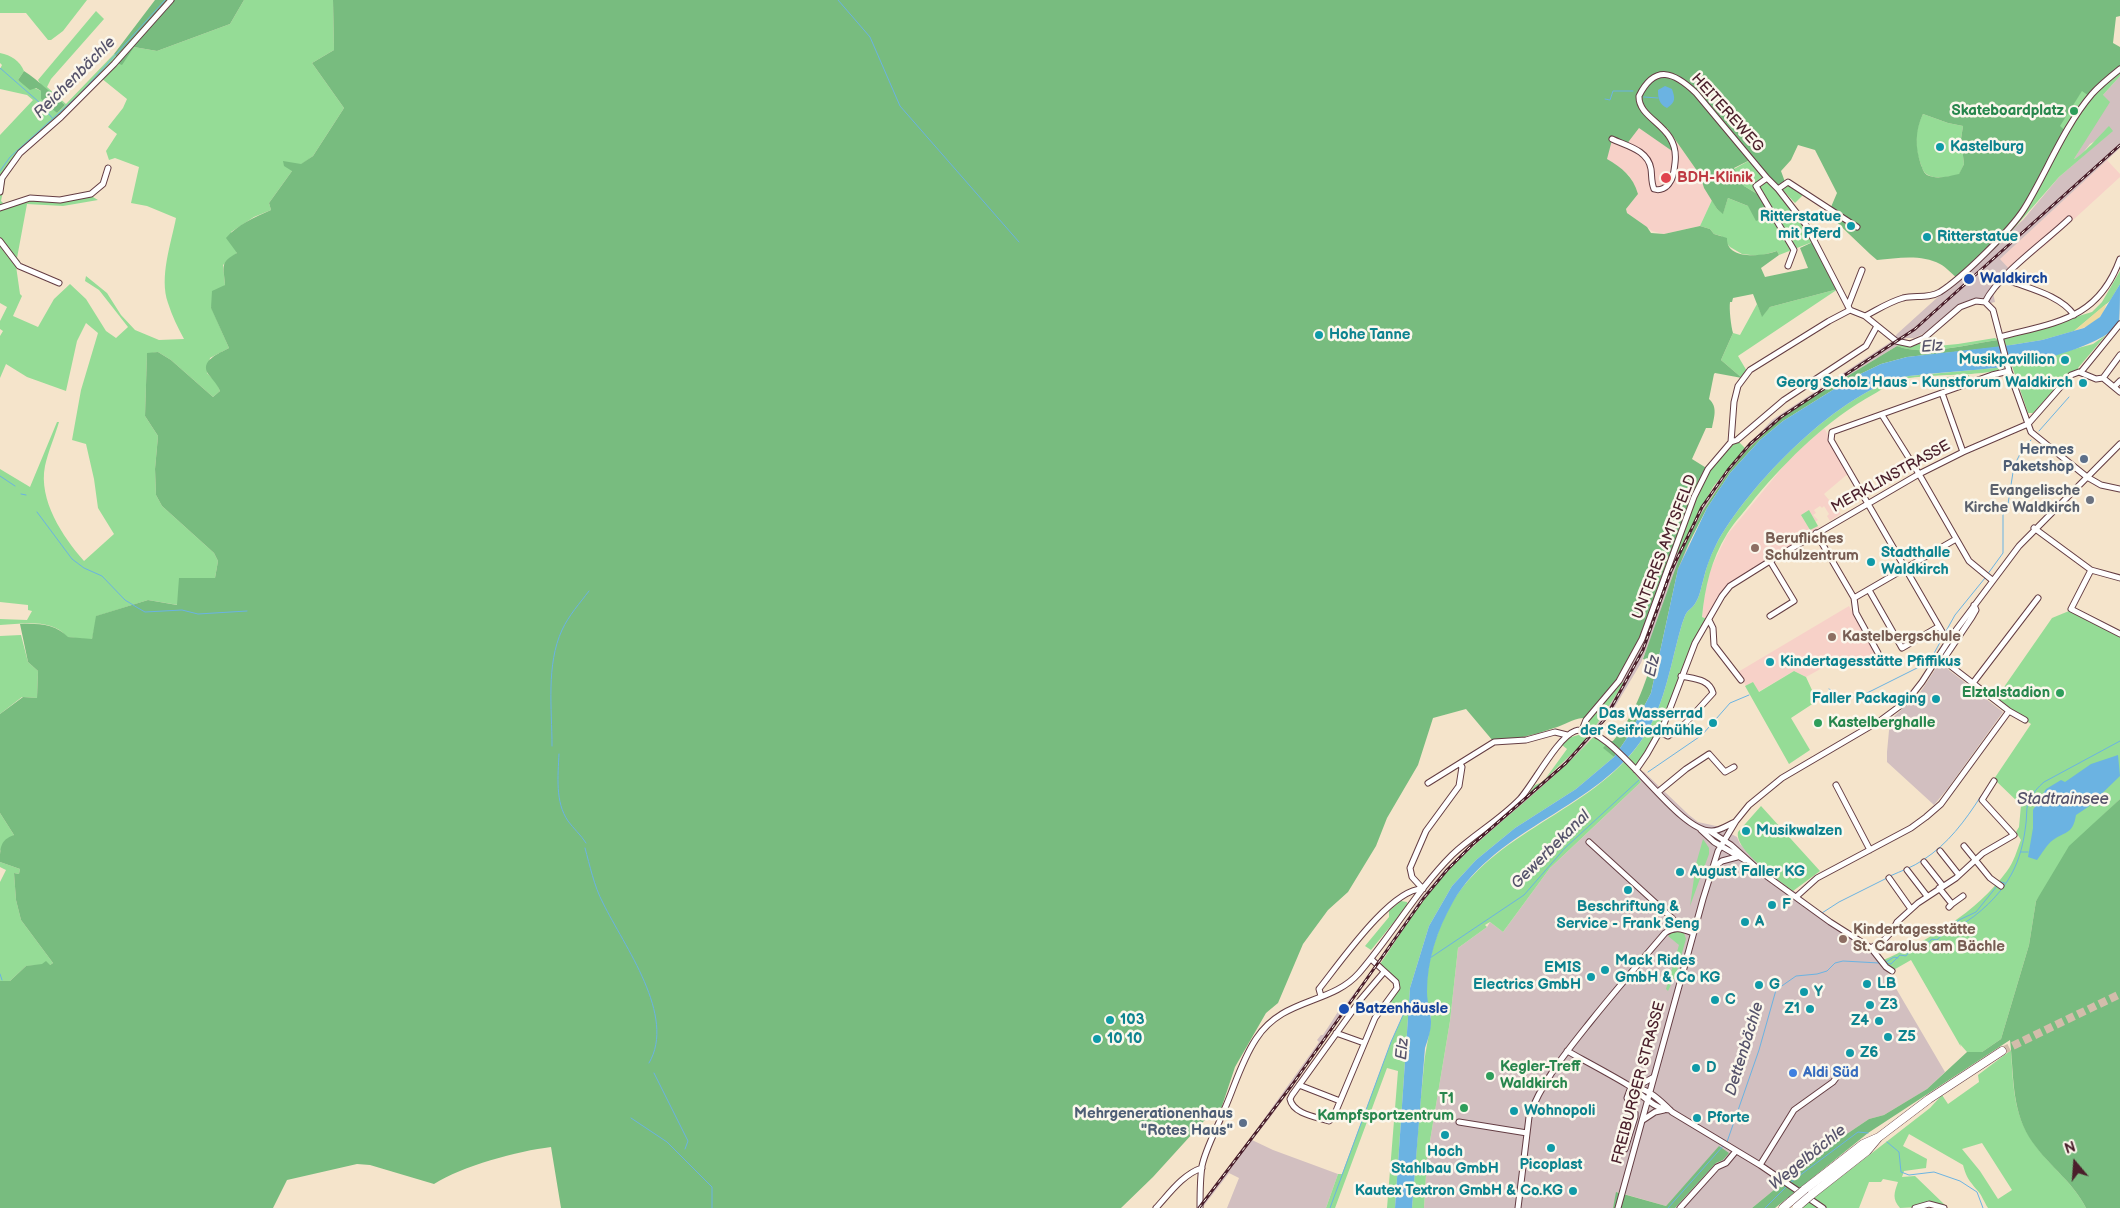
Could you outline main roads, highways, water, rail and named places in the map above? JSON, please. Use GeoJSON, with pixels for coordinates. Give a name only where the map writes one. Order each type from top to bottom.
{"type":"FeatureCollection","features":[{"type":"Feature","properties":{"kind":"highway"},"geometry":{"type":"LineString","coordinates":[[1783,1208],[1795,1206],[1862,1144],[1879,1137],[1929,1099],[2002,1051]]}},
{"type":"Feature","properties":{"kind":"water"},"geometry":{"type":"Polygon","coordinates":[[[1665,86],[1672,89],[1674,97],[1672,104],[1667,108],[1661,103],[1658,96],[1658,90],[1665,86]]]}},
{"type":"Feature","properties":{"kind":"water"},"geometry":{"type":"Polygon","coordinates":[[[2120,284],[2119,322],[2112,330],[2100,338],[2067,352],[2031,362],[2004,367],[1909,376],[1883,384],[1855,399],[1827,419],[1799,443],[1750,495],[1730,521],[1712,554],[1698,597],[1694,605],[1687,612],[1682,624],[1663,695],[1645,735],[1625,760],[1601,782],[1495,854],[1472,876],[1447,913],[1434,946],[1427,980],[1431,1025],[1425,1048],[1412,1208],[1395,1208],[1410,988],[1429,926],[1452,886],[1476,860],[1515,828],[1576,789],[1614,757],[1629,735],[1651,693],[1678,569],[1707,508],[1730,473],[1760,440],[1783,421],[1852,378],[1881,364],[1907,357],[2042,340],[2084,328],[2100,317],[2120,284]]]}},
{"type":"Feature","properties":{"kind":"water","name":"Stadtrainsee"},"geometry":{"type":"Polygon","coordinates":[[[2118,755],[2120,776],[2088,807],[2076,815],[2071,829],[2051,842],[2037,860],[2028,857],[2033,828],[2033,810],[2046,789],[2061,780],[2065,782],[2091,764],[2118,755]]]}},
{"type":"Feature","properties":{"kind":"waterway","name":"Reichenbächle"},"geometry":{"type":"LineString","coordinates":[[0,171],[10,157],[79,95],[165,0]]}},
{"type":"Feature","properties":{"kind":"waterway"},"geometry":{"type":"LineString","coordinates":[[838,0],[870,37],[900,106],[1019,242]]}},
{"type":"Feature","properties":{"kind":"waterway"},"geometry":{"type":"LineString","coordinates":[[0,68],[39,102],[53,119]]}},
{"type":"Feature","properties":{"kind":"waterway"},"geometry":{"type":"LineString","coordinates":[[1605,99],[1610,100],[1613,91],[1633,91]]}},
{"type":"Feature","properties":{"kind":"waterway"},"geometry":{"type":"LineString","coordinates":[[1644,97],[1658,98]]}},
{"type":"Feature","properties":{"kind":"waterway","name":"Gewerbekanal"},"geometry":{"type":"LineString","coordinates":[[2039,431],[2069,397]]}},
{"type":"Feature","properties":{"kind":"waterway","name":"Gewerbekanal"},"geometry":{"type":"LineString","coordinates":[[1987,575],[2003,553],[2003,515],[2008,504],[2014,466],[2020,454],[2031,440]]}},
{"type":"Feature","properties":{"kind":"waterway"},"geometry":{"type":"LineString","coordinates":[[0,476],[15,486]]}},
{"type":"Feature","properties":{"kind":"waterway"},"geometry":{"type":"LineString","coordinates":[[21,494],[26,495]]}},
{"type":"Feature","properties":{"kind":"waterway"},"geometry":{"type":"LineString","coordinates":[[37,512],[72,559],[84,568],[102,576],[125,600],[145,612],[182,610],[198,614],[247,611]]}},
{"type":"Feature","properties":{"kind":"waterway","name":"Gewerbekanal"},"geometry":{"type":"LineString","coordinates":[[1945,633],[1955,615],[1985,578]]}},
{"type":"Feature","properties":{"kind":"waterway"},"geometry":{"type":"LineString","coordinates":[[552,746],[551,687],[557,643],[568,619],[589,591]]}},
{"type":"Feature","properties":{"kind":"waterway","name":"Gewerbekanal"},"geometry":{"type":"LineString","coordinates":[[1829,689],[1844,696],[1861,696],[1925,664],[1932,657],[1943,637]]}},
{"type":"Feature","properties":{"kind":"waterway","name":"Gewerbekanal"},"geometry":{"type":"LineString","coordinates":[[1648,772],[1702,735],[1730,703],[1749,695]]}},
{"type":"Feature","properties":{"kind":"waterway","name":"Gewerbekanal"},"geometry":{"type":"LineString","coordinates":[[1710,727],[1715,723],[1716,719]]}},
{"type":"Feature","properties":{"kind":"waterway","name":"Dettenbächle"},"geometry":{"type":"LineString","coordinates":[[1886,963],[1891,964],[1900,955],[1906,956],[1910,951],[1920,950],[1932,939],[1937,940],[1945,933],[1966,922],[1988,904],[2007,882],[2017,863],[2024,836],[2028,803],[2036,790],[2044,782],[2120,741]]}},
{"type":"Feature","properties":{"kind":"waterway"},"geometry":{"type":"LineString","coordinates":[[559,754],[558,789],[561,806],[568,821],[586,843]]}},
{"type":"Feature","properties":{"kind":"waterway","name":"Gewerbekanal"},"geometry":{"type":"LineString","coordinates":[[1430,958],[1524,895],[1565,848],[1639,780]]}},
{"type":"Feature","properties":{"kind":"waterway"},"geometry":{"type":"LineString","coordinates":[[1890,876],[1911,867],[1940,847],[1962,823],[1981,796]]}},
{"type":"Feature","properties":{"kind":"waterway"},"geometry":{"type":"LineString","coordinates":[[585,848],[592,876],[600,896],[634,960],[652,1003],[657,1024],[656,1044],[649,1063]]}},
{"type":"Feature","properties":{"kind":"waterway"},"geometry":{"type":"LineString","coordinates":[[2021,852],[2028,852]]}},
{"type":"Feature","properties":{"kind":"waterway"},"geometry":{"type":"LineString","coordinates":[[1822,913],[1839,902],[1887,878]]}},
{"type":"Feature","properties":{"kind":"waterway","name":"Dettenbächle"},"geometry":{"type":"LineString","coordinates":[[2001,882],[2005,883]]}},
{"type":"Feature","properties":{"kind":"waterway","name":"Dettenbächle"},"geometry":{"type":"LineString","coordinates":[[1950,928],[1959,920],[1976,912],[1997,886]]}},
{"type":"Feature","properties":{"kind":"waterway","name":"Dettenbächle"},"geometry":{"type":"LineString","coordinates":[[1886,962],[1894,957],[1898,958]]}},
{"type":"Feature","properties":{"kind":"waterway","name":"Dettenbächle"},"geometry":{"type":"LineString","coordinates":[[1727,1142],[1759,1050],[1776,990],[1796,976],[1827,971],[1835,963],[1843,961],[1879,963]]}},
{"type":"Feature","properties":{"kind":"waterway"},"geometry":{"type":"LineString","coordinates":[[0,974],[2,980]]}},
{"type":"Feature","properties":{"kind":"waterway","name":"Elz"},"geometry":{"type":"LineString","coordinates":[[1330,1208],[1391,1042],[1404,1013],[1408,1010]]}},
{"type":"Feature","properties":{"kind":"waterway"},"geometry":{"type":"LineString","coordinates":[[654,1073],[688,1141],[685,1149]]}},
{"type":"Feature","properties":{"kind":"waterway"},"geometry":{"type":"LineString","coordinates":[[631,1118],[667,1142],[712,1187],[712,1208]]}},
{"type":"Feature","properties":{"kind":"waterway","name":"Wegelbächle"},"geometry":{"type":"LineString","coordinates":[[1791,1182],[1858,1132],[1868,1133]]}},
{"type":"Feature","properties":{"kind":"waterway","name":"Wegelbächle"},"geometry":{"type":"LineString","coordinates":[[1887,1142],[1899,1152],[1901,1172],[1909,1175],[1934,1172],[1960,1181],[1977,1192],[1983,1208]]}},
{"type":"Feature","properties":{"kind":"waterway","name":"Dettenbächle"},"geometry":{"type":"LineString","coordinates":[[1668,1208],[1724,1145]]}},
{"type":"Feature","properties":{"kind":"waterway","name":"Wegelbächle"},"geometry":{"type":"LineString","coordinates":[[1765,1208],[1788,1185]]}},
{"type":"Feature","properties":{"kind":"tunnel"},"geometry":{"type":"LineString","coordinates":[[2002,1051],[2120,994]]}},
{"type":"Feature","properties":{"kind":"railway"},"geometry":{"type":"LineString","coordinates":[[1199,1208],[1292,1085],[1423,899],[1447,870],[1473,844],[1566,763],[1605,719],[1643,650],[1671,571],[1702,507],[1728,470],[1750,444],[1781,417],[1915,329],[2120,145]]}},
{"type":"Feature","properties":{"kind":"place","name":"Skateboardplatz"},"geometry":{"type":"Point","coordinates":[2074,111]}},
{"type":"Feature","properties":{"kind":"place","name":"Kastelburg"},"geometry":{"type":"Point","coordinates":[1940,147]}},
{"type":"Feature","properties":{"kind":"place","name":"BDH-Klinik"},"geometry":{"type":"Point","coordinates":[1666,178]}},
{"type":"Feature","properties":{"kind":"place","name":"Ritterstatue mit Pferd"},"geometry":{"type":"Point","coordinates":[1851,226]}},
{"type":"Feature","properties":{"kind":"place","name":"Ritterstatue"},"geometry":{"type":"Point","coordinates":[1927,237]}},
{"type":"Feature","properties":{"kind":"place","name":"Waldkirch"},"geometry":{"type":"Point","coordinates":[1969,279]}},
{"type":"Feature","properties":{"kind":"place","name":"Hohe Tanne"},"geometry":{"type":"Point","coordinates":[1319,335]}},
{"type":"Feature","properties":{"kind":"place","name":"Musikpavillion"},"geometry":{"type":"Point","coordinates":[2065,360]}},
{"type":"Feature","properties":{"kind":"place","name":"Georg Scholz Haus - Kunstforum Waldkirch"},"geometry":{"type":"Point","coordinates":[2083,383]}},
{"type":"Feature","properties":{"kind":"place","name":"Hermes Paketshop"},"geometry":{"type":"Point","coordinates":[2084,459]}},
{"type":"Feature","properties":{"kind":"place","name":"Evangelische Kirche Waldkirch"},"geometry":{"type":"Point","coordinates":[2090,500]}},
{"type":"Feature","properties":{"kind":"place","name":"Berufliches Schulzentrum"},"geometry":{"type":"Point","coordinates":[1755,548]}},
{"type":"Feature","properties":{"kind":"place","name":"Stadthalle Waldkirch"},"geometry":{"type":"Point","coordinates":[1871,562]}},
{"type":"Feature","properties":{"kind":"place","name":"Kastelbergschule"},"geometry":{"type":"Point","coordinates":[1832,637]}},
{"type":"Feature","properties":{"kind":"place","name":"Kindertagesstätte Pfiffikus"},"geometry":{"type":"Point","coordinates":[1770,662]}},
{"type":"Feature","properties":{"kind":"place","name":"Elztalstadion"},"geometry":{"type":"Point","coordinates":[2060,693]}},
{"type":"Feature","properties":{"kind":"place","name":"Faller Packaging"},"geometry":{"type":"Point","coordinates":[1936,699]}},
{"type":"Feature","properties":{"kind":"place","name":"Das Wasserrad der Seifriedmühle"},"geometry":{"type":"Point","coordinates":[1713,723]}},
{"type":"Feature","properties":{"kind":"place","name":"Kastelberghalle"},"geometry":{"type":"Point","coordinates":[1818,723]}},
{"type":"Feature","properties":{"kind":"place","name":"Musikwalzen"},"geometry":{"type":"Point","coordinates":[1746,831]}},
{"type":"Feature","properties":{"kind":"place","name":"August Faller KG"},"geometry":{"type":"Point","coordinates":[1680,872]}},
{"type":"Feature","properties":{"kind":"place","name":"Beschriftung & Service - Frank Seng"},"geometry":{"type":"Point","coordinates":[1628,890]}},
{"type":"Feature","properties":{"kind":"place","name":"F"},"geometry":{"type":"Point","coordinates":[1772,905]}},
{"type":"Feature","properties":{"kind":"place","name":"A"},"geometry":{"type":"Point","coordinates":[1745,922]}},
{"type":"Feature","properties":{"kind":"place","name":"Kindertagesstätte St. Carolus am Bächle"},"geometry":{"type":"Point","coordinates":[1843,939]}},
{"type":"Feature","properties":{"kind":"place","name":"Mack Rides GmbH & Co KG"},"geometry":{"type":"Point","coordinates":[1605,970]}},
{"type":"Feature","properties":{"kind":"place","name":"EMIS Electrics GmbH"},"geometry":{"type":"Point","coordinates":[1591,977]}},
{"type":"Feature","properties":{"kind":"place","name":"LB"},"geometry":{"type":"Point","coordinates":[1867,984]}},
{"type":"Feature","properties":{"kind":"place","name":"G"},"geometry":{"type":"Point","coordinates":[1759,985]}},
{"type":"Feature","properties":{"kind":"place","name":"Y"},"geometry":{"type":"Point","coordinates":[1804,992]}},
{"type":"Feature","properties":{"kind":"place","name":"C"},"geometry":{"type":"Point","coordinates":[1715,1000]}},
{"type":"Feature","properties":{"kind":"place","name":"Z3"},"geometry":{"type":"Point","coordinates":[1870,1005]}},
{"type":"Feature","properties":{"kind":"place","name":"Batzenhäusle"},"geometry":{"type":"Point","coordinates":[1344,1009]}},
{"type":"Feature","properties":{"kind":"place","name":"Z1"},"geometry":{"type":"Point","coordinates":[1810,1009]}},
{"type":"Feature","properties":{"kind":"place","name":"103"},"geometry":{"type":"Point","coordinates":[1110,1020]}},
{"type":"Feature","properties":{"kind":"place","name":"Z4"},"geometry":{"type":"Point","coordinates":[1879,1021]}},
{"type":"Feature","properties":{"kind":"place","name":"Z5"},"geometry":{"type":"Point","coordinates":[1888,1037]}},
{"type":"Feature","properties":{"kind":"place","name":"10 10"},"geometry":{"type":"Point","coordinates":[1097,1039]}},
{"type":"Feature","properties":{"kind":"place","name":"Z6"},"geometry":{"type":"Point","coordinates":[1850,1053]}},
{"type":"Feature","properties":{"kind":"place","name":"D"},"geometry":{"type":"Point","coordinates":[1696,1068]}},
{"type":"Feature","properties":{"kind":"place","name":"Aldi Süd"},"geometry":{"type":"Point","coordinates":[1793,1073]}},
{"type":"Feature","properties":{"kind":"place","name":"Kegler-Treff Waldkirch"},"geometry":{"type":"Point","coordinates":[1490,1076]}},
{"type":"Feature","properties":{"kind":"place","name":"T1 Kampfsportzentrum"},"geometry":{"type":"Point","coordinates":[1464,1108]}},
{"type":"Feature","properties":{"kind":"place","name":"Wohnopoli"},"geometry":{"type":"Point","coordinates":[1514,1111]}},
{"type":"Feature","properties":{"kind":"place","name":"Pforte"},"geometry":{"type":"Point","coordinates":[1697,1118]}},
{"type":"Feature","properties":{"kind":"place","name":"Mehrgenerationenhaus \"Rotes Haus\""},"geometry":{"type":"Point","coordinates":[1243,1123]}},
{"type":"Feature","properties":{"kind":"place","name":"Hoch Stahlbau GmbH"},"geometry":{"type":"Point","coordinates":[1445,1135]}},
{"type":"Feature","properties":{"kind":"place","name":"Picoplast"},"geometry":{"type":"Point","coordinates":[1551,1148]}},
{"type":"Feature","properties":{"kind":"place","name":"Kautex Textron GmbH & Co.KG"},"geometry":{"type":"Point","coordinates":[1573,1191]}}]}
